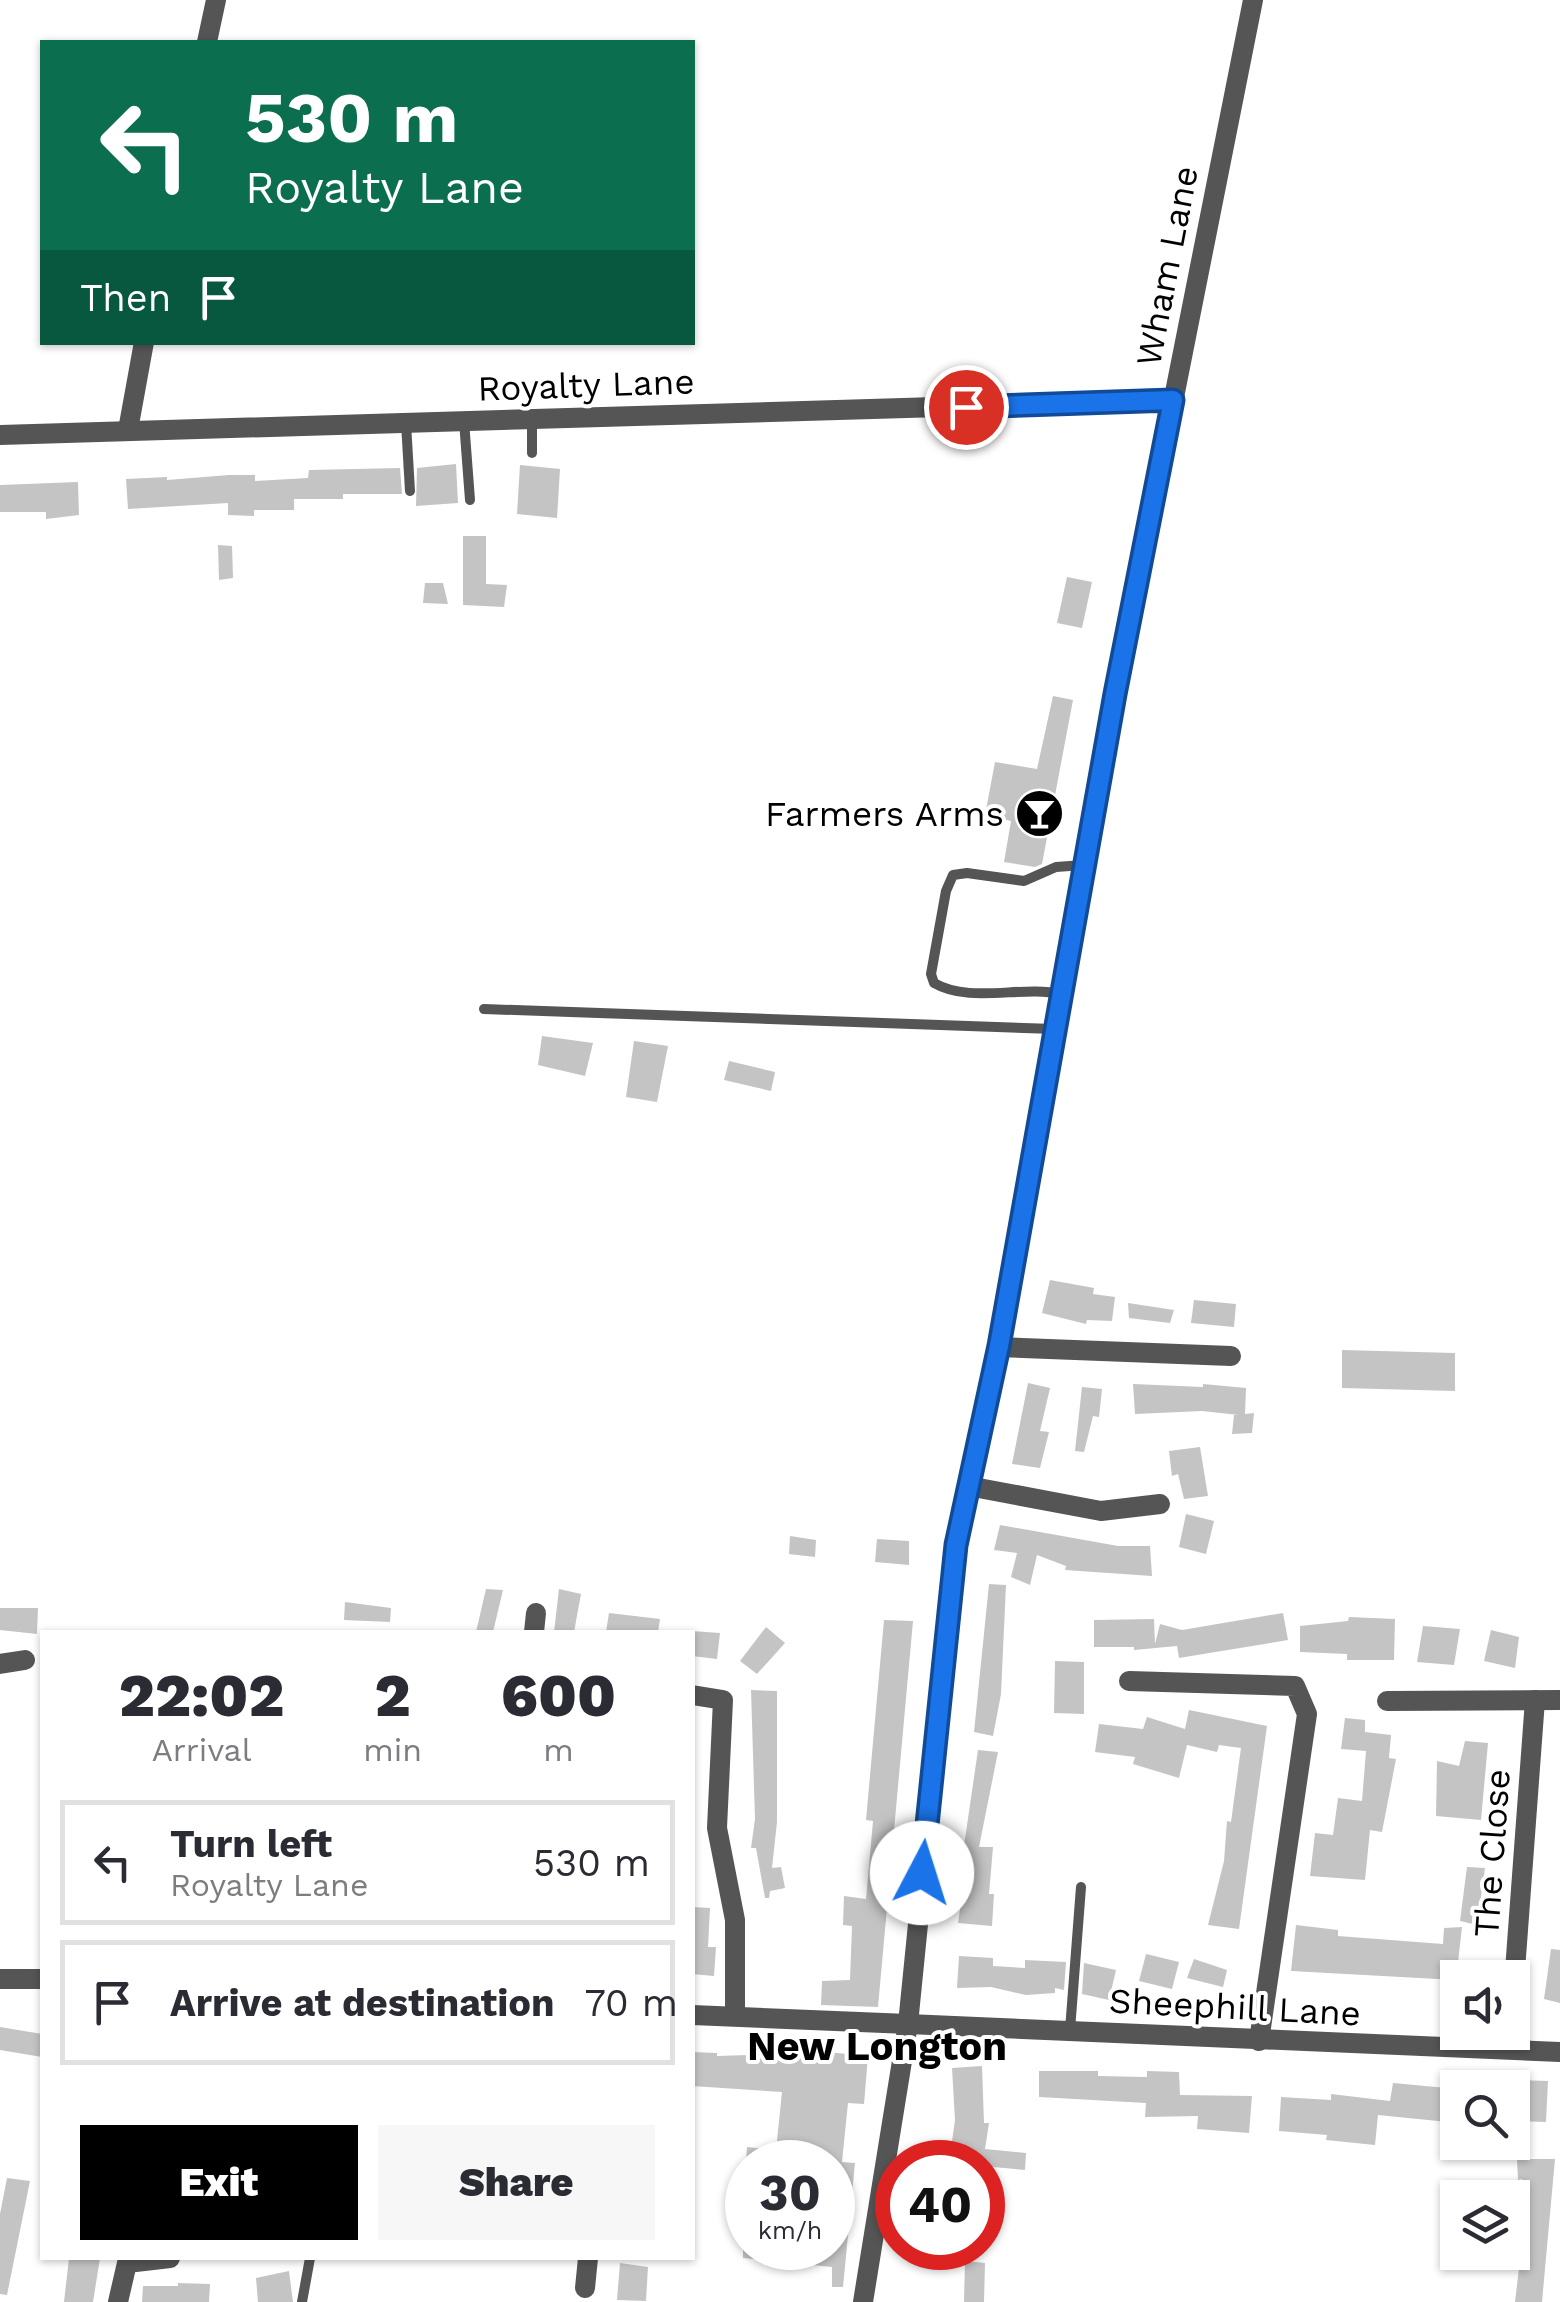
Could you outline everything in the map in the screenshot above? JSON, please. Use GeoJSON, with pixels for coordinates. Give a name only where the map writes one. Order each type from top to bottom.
{"type":"FeatureCollection","features":[{"type":"Feature","properties":{"kind":"street"},"geometry":{"type":"LineString","coordinates":[[207,40],[216,0]]}},
{"type":"Feature","properties":{"kind":"street","name":"Wham Lane"},"geometry":{"type":"LineString","coordinates":[[864,2302],[908,2024],[956,1545],[999,1346],[1054,1029],[1253,0]]}},
{"type":"Feature","properties":{"kind":"street"},"geometry":{"type":"LineString","coordinates":[[128,430],[143,345]]}},
{"type":"Feature","properties":{"kind":"street","name":"Royalty Lane"},"geometry":{"type":"LineString","coordinates":[[0,436],[1173,400]]}},
{"type":"Feature","properties":{"kind":"street"},"geometry":{"type":"LineString","coordinates":[[999,1346],[1231,1356]]}},
{"type":"Feature","properties":{"kind":"street"},"geometry":{"type":"LineString","coordinates":[[968,1486],[1101,1510],[1160,1504]]}},
{"type":"Feature","properties":{"kind":"street"},"geometry":{"type":"LineString","coordinates":[[0,1664],[25,1660]]}},
{"type":"Feature","properties":{"kind":"street"},"geometry":{"type":"LineString","coordinates":[[1130,1681],[1294,1686],[1308,1714],[1259,2041]]}},
{"type":"Feature","properties":{"kind":"street"},"geometry":{"type":"LineString","coordinates":[[695,1695],[723,1700],[717,1828],[735,1920],[736,2016]]}},
{"type":"Feature","properties":{"kind":"street"},"geometry":{"type":"LineString","coordinates":[[1387,1700],[1560,1700]]}},
{"type":"Feature","properties":{"kind":"street","name":"The Close"},"geometry":{"type":"LineString","coordinates":[[1516,1960],[1536,1700]]}},
{"type":"Feature","properties":{"kind":"street"},"geometry":{"type":"LineString","coordinates":[[0,1979],[40,1978]]}},
{"type":"Feature","properties":{"kind":"street","name":"Sheephill Lane"},"geometry":{"type":"LineString","coordinates":[[695,2015],[1259,2041],[1440,2042]]}},
{"type":"Feature","properties":{"kind":"street","name":"Sheephill Lane"},"geometry":{"type":"LineString","coordinates":[[1530,2047],[1560,2052]]}},
{"type":"Feature","properties":{"kind":"street"},"geometry":{"type":"LineString","coordinates":[[118,2302],[124,2260]]}},
{"type":"Feature","properties":{"kind":"street"},"geometry":{"type":"LineString","coordinates":[[585,2288],[588,2260]]}},
{"type":"Feature","properties":{"kind":"lane"},"geometry":{"type":"LineString","coordinates":[[532,419],[532,453]]}},
{"type":"Feature","properties":{"kind":"lane"},"geometry":{"type":"LineString","coordinates":[[464,420],[470,500]]}},
{"type":"Feature","properties":{"kind":"lane"},"geometry":{"type":"LineString","coordinates":[[406,422],[410,492]]}},
{"type":"Feature","properties":{"kind":"lane"},"geometry":{"type":"LineString","coordinates":[[1061,994],[1035,989],[1014,994],[964,990],[934,983],[931,974],[946,891],[953,875],[959,873],[1024,881],[1056,867],[1085,865]]}},
{"type":"Feature","properties":{"kind":"lane"},"geometry":{"type":"LineString","coordinates":[[484,1009],[1054,1029]]}},
{"type":"Feature","properties":{"kind":"lane"},"geometry":{"type":"LineString","coordinates":[[1070,2031],[1082,1887]]}},
{"type":"Feature","properties":{"kind":"lane"},"geometry":{"type":"LineString","coordinates":[[302,2302],[310,2260]]}},
{"type":"Feature","properties":{"kind":"building"},"geometry":{"type":"Polygon","coordinates":[[[456,464],[458,503],[416,506],[417,468],[456,464]]]}},
{"type":"Feature","properties":{"kind":"building"},"geometry":{"type":"Polygon","coordinates":[[[520,465],[560,469],[557,518],[517,514],[520,465]]]}},
{"type":"Feature","properties":{"kind":"building"},"geometry":{"type":"Polygon","coordinates":[[[400,468],[402,494],[294,499],[294,510],[254,510],[254,516],[228,515],[228,503],[128,509],[126,479],[255,475],[255,481],[308,478],[309,470],[400,468]]]}},
{"type":"Feature","properties":{"kind":"building"},"geometry":{"type":"Polygon","coordinates":[[[78,482],[79,515],[46,519],[46,512],[0,512],[0,485],[78,482]]]}},
{"type":"Feature","properties":{"kind":"building"},"geometry":{"type":"Polygon","coordinates":[[[463,536],[486,536],[486,584],[507,585],[504,607],[463,605],[463,536]]]}},
{"type":"Feature","properties":{"kind":"building"},"geometry":{"type":"Polygon","coordinates":[[[218,545],[232,546],[233,578],[219,580],[218,545]]]}},
{"type":"Feature","properties":{"kind":"building"},"geometry":{"type":"Polygon","coordinates":[[[1067,577],[1092,582],[1082,628],[1057,623],[1067,577]]]}},
{"type":"Feature","properties":{"kind":"building"},"geometry":{"type":"Polygon","coordinates":[[[425,583],[443,583],[448,604],[423,603],[425,583]]]}},
{"type":"Feature","properties":{"kind":"building"},"geometry":{"type":"Polygon","coordinates":[[[1053,696],[1073,700],[1042,864],[1035,867],[1004,862],[1011,821],[985,815],[995,762],[1037,769],[1053,696]]]}},
{"type":"Feature","properties":{"kind":"building"},"geometry":{"type":"Polygon","coordinates":[[[542,1036],[593,1043],[585,1076],[538,1065],[542,1036]]]}},
{"type":"Feature","properties":{"kind":"building"},"geometry":{"type":"Polygon","coordinates":[[[634,1041],[668,1046],[657,1102],[626,1097],[634,1041]]]}},
{"type":"Feature","properties":{"kind":"building"},"geometry":{"type":"Polygon","coordinates":[[[729,1061],[775,1072],[771,1091],[724,1080],[729,1061]]]}},
{"type":"Feature","properties":{"kind":"building"},"geometry":{"type":"Polygon","coordinates":[[[1050,1280],[1094,1288],[1093,1294],[1115,1297],[1112,1321],[1087,1320],[1086,1324],[1042,1313],[1050,1280]]]}},
{"type":"Feature","properties":{"kind":"building"},"geometry":{"type":"Polygon","coordinates":[[[1194,1300],[1236,1304],[1234,1327],[1191,1323],[1194,1300]]]}},
{"type":"Feature","properties":{"kind":"building"},"geometry":{"type":"Polygon","coordinates":[[[1128,1303],[1174,1310],[1170,1323],[1129,1318],[1128,1303]]]}},
{"type":"Feature","properties":{"kind":"building"},"geometry":{"type":"Polygon","coordinates":[[[1342,1350],[1455,1353],[1455,1391],[1342,1388],[1342,1350]]]}},
{"type":"Feature","properties":{"kind":"building"},"geometry":{"type":"Polygon","coordinates":[[[1028,1383],[1050,1388],[1040,1431],[1049,1432],[1040,1468],[1012,1464],[1028,1383]]]}},
{"type":"Feature","properties":{"kind":"building"},"geometry":{"type":"Polygon","coordinates":[[[1133,1384],[1246,1388],[1245,1414],[1254,1413],[1252,1433],[1232,1434],[1234,1415],[1239,1415],[1202,1411],[1135,1414],[1133,1384]]]}},
{"type":"Feature","properties":{"kind":"building"},"geometry":{"type":"Polygon","coordinates":[[[1082,1387],[1102,1389],[1099,1417],[1093,1416],[1084,1452],[1075,1451],[1082,1387]]]}},
{"type":"Feature","properties":{"kind":"building"},"geometry":{"type":"Polygon","coordinates":[[[1200,1447],[1208,1496],[1184,1499],[1178,1474],[1172,1476],[1169,1451],[1200,1447]]]}},
{"type":"Feature","properties":{"kind":"building"},"geometry":{"type":"Polygon","coordinates":[[[1186,1514],[1214,1521],[1206,1554],[1179,1547],[1186,1514]]]}},
{"type":"Feature","properties":{"kind":"building"},"geometry":{"type":"Polygon","coordinates":[[[1000,1525],[1118,1546],[1150,1546],[1152,1576],[1065,1570],[1066,1566],[1037,1555],[1030,1585],[1011,1577],[1017,1553],[994,1550],[1000,1525]]]}},
{"type":"Feature","properties":{"kind":"building"},"geometry":{"type":"Polygon","coordinates":[[[790,1536],[816,1540],[815,1557],[789,1554],[790,1536]]]}},
{"type":"Feature","properties":{"kind":"building"},"geometry":{"type":"Polygon","coordinates":[[[877,1539],[909,1541],[909,1565],[875,1562],[877,1539]]]}},
{"type":"Feature","properties":{"kind":"building"},"geometry":{"type":"Polygon","coordinates":[[[989,1584],[1006,1585],[1001,1694],[993,1736],[974,1732],[989,1584]]]}},
{"type":"Feature","properties":{"kind":"building"},"geometry":{"type":"Polygon","coordinates":[[[486,1589],[503,1590],[493,1630],[476,1630],[486,1589]]]}},
{"type":"Feature","properties":{"kind":"building"},"geometry":{"type":"Polygon","coordinates":[[[559,1589],[581,1594],[574,1630],[554,1630],[559,1589]]]}},
{"type":"Feature","properties":{"kind":"building"},"geometry":{"type":"Polygon","coordinates":[[[345,1602],[391,1608],[390,1622],[344,1620],[345,1602]]]}},
{"type":"Feature","properties":{"kind":"building"},"geometry":{"type":"Polygon","coordinates":[[[0,1608],[38,1608],[37,1634],[0,1630],[0,1608]]]}},
{"type":"Feature","properties":{"kind":"building"},"geometry":{"type":"Polygon","coordinates":[[[609,1613],[660,1619],[658,1630],[606,1630],[609,1613]]]}},
{"type":"Feature","properties":{"kind":"building"},"geometry":{"type":"Polygon","coordinates":[[[1283,1613],[1288,1640],[1179,1658],[1177,1646],[1134,1650],[1094,1647],[1094,1620],[1154,1619],[1155,1644],[1160,1624],[1182,1630],[1283,1613]]]}},
{"type":"Feature","properties":{"kind":"building"},"geometry":{"type":"Polygon","coordinates":[[[1349,1617],[1395,1619],[1394,1660],[1347,1660],[1347,1654],[1300,1652],[1300,1626],[1348,1621],[1349,1617]]]}},
{"type":"Feature","properties":{"kind":"building"},"geometry":{"type":"Polygon","coordinates":[[[884,1620],[913,1621],[878,2007],[821,2005],[822,1981],[850,1980],[852,1926],[843,1925],[844,1896],[866,1899],[873,1821],[866,1820],[884,1620]]]}},
{"type":"Feature","properties":{"kind":"building"},"geometry":{"type":"Polygon","coordinates":[[[1423,1626],[1460,1629],[1454,1665],[1417,1662],[1423,1626]]]}},
{"type":"Feature","properties":{"kind":"building"},"geometry":{"type":"Polygon","coordinates":[[[766,1627],[785,1643],[757,1674],[740,1661],[766,1627]]]}},
{"type":"Feature","properties":{"kind":"building"},"geometry":{"type":"Polygon","coordinates":[[[1491,1630],[1519,1637],[1515,1668],[1484,1661],[1491,1630]]]}},
{"type":"Feature","properties":{"kind":"building"},"geometry":{"type":"Polygon","coordinates":[[[695,1631],[720,1633],[717,1659],[695,1656],[695,1631]]]}},
{"type":"Feature","properties":{"kind":"building"},"geometry":{"type":"Polygon","coordinates":[[[1055,1661],[1084,1662],[1084,1714],[1054,1713],[1055,1661]]]}},
{"type":"Feature","properties":{"kind":"building"},"geometry":{"type":"Polygon","coordinates":[[[751,1690],[777,1691],[777,1822],[772,1868],[781,1867],[785,1888],[770,1891],[769,1898],[765,1898],[756,1848],[751,1848],[755,1819],[751,1690]]]}},
{"type":"Feature","properties":{"kind":"building"},"geometry":{"type":"Polygon","coordinates":[[[1189,1710],[1267,1726],[1239,1929],[1208,1925],[1224,1861],[1241,1748],[1219,1745],[1217,1752],[1187,1745],[1179,1778],[1133,1764],[1135,1757],[1095,1752],[1099,1724],[1143,1729],[1147,1717],[1185,1729],[1189,1710]]]}},
{"type":"Feature","properties":{"kind":"building"},"geometry":{"type":"Polygon","coordinates":[[[1345,1718],[1365,1720],[1365,1732],[1391,1735],[1389,1758],[1396,1759],[1382,1832],[1370,1830],[1365,1880],[1310,1876],[1315,1833],[1333,1835],[1338,1798],[1362,1801],[1366,1751],[1341,1749],[1345,1718]]]}},
{"type":"Feature","properties":{"kind":"building"},"geometry":{"type":"Polygon","coordinates":[[[1465,1741],[1488,1743],[1481,1820],[1436,1816],[1437,1761],[1459,1766],[1465,1741]]]}},
{"type":"Feature","properties":{"kind":"building"},"geometry":{"type":"Polygon","coordinates":[[[978,1750],[998,1752],[979,1847],[993,1847],[989,1894],[994,1894],[992,1926],[958,1923],[964,1881],[959,1880],[978,1750]]]}},
{"type":"Feature","properties":{"kind":"building"},"geometry":{"type":"Polygon","coordinates":[[[1467,1867],[1485,1868],[1477,1925],[1460,1921],[1467,1867]]]}},
{"type":"Feature","properties":{"kind":"building"},"geometry":{"type":"Polygon","coordinates":[[[695,1907],[710,1908],[708,1947],[716,1947],[714,1976],[695,1974],[695,1907]]]}},
{"type":"Feature","properties":{"kind":"building"},"geometry":{"type":"Polygon","coordinates":[[[1296,1925],[1338,1930],[1338,1936],[1443,1944],[1444,1928],[1462,1927],[1458,1960],[1440,1960],[1440,1979],[1291,1971],[1296,1925]]]}},
{"type":"Feature","properties":{"kind":"building"},"geometry":{"type":"Polygon","coordinates":[[[1551,1949],[1560,1950],[1560,2003],[1544,1999],[1551,1949]]]}},
{"type":"Feature","properties":{"kind":"building"},"geometry":{"type":"Polygon","coordinates":[[[1146,1954],[1179,1962],[1172,1989],[1139,1981],[1146,1954]]]}},
{"type":"Feature","properties":{"kind":"building"},"geometry":{"type":"Polygon","coordinates":[[[959,1956],[993,1958],[993,1966],[1025,1968],[1025,1960],[1066,1962],[1064,1990],[1055,1988],[1055,1993],[1026,1995],[991,1987],[957,1988],[959,1956]]]}},
{"type":"Feature","properties":{"kind":"building"},"geometry":{"type":"Polygon","coordinates":[[[1194,1959],[1227,1970],[1223,1987],[1187,1978],[1194,1959]]]}},
{"type":"Feature","properties":{"kind":"building"},"geometry":{"type":"Polygon","coordinates":[[[1084,1963],[1116,1970],[1109,2000],[1082,1994],[1084,1963]]]}},
{"type":"Feature","properties":{"kind":"building"},"geometry":{"type":"Polygon","coordinates":[[[0,2027],[40,2034],[40,2057],[0,2050],[0,2027]]]}},
{"type":"Feature","properties":{"kind":"building"},"geometry":{"type":"Polygon","coordinates":[[[786,2048],[868,2056],[864,2104],[848,2103],[844,2140],[777,2140],[782,2092],[695,2086],[695,2052],[717,2056],[785,2054],[786,2048]]]}},
{"type":"Feature","properties":{"kind":"building"},"geometry":{"type":"Polygon","coordinates":[[[982,2066],[984,2123],[989,2123],[986,2140],[952,2140],[952,2068],[982,2066]]]}},
{"type":"Feature","properties":{"kind":"building"},"geometry":{"type":"Polygon","coordinates":[[[1039,2071],[1098,2071],[1098,2076],[1147,2077],[1147,2071],[1179,2072],[1180,2095],[1252,2096],[1249,2133],[1197,2129],[1198,2116],[1145,2117],[1146,2103],[1039,2097],[1039,2071]]]}},
{"type":"Feature","properties":{"kind":"building"},"geometry":{"type":"Polygon","coordinates":[[[1530,2080],[1548,2081],[1546,2122],[1530,2121],[1530,2080]]]}},
{"type":"Feature","properties":{"kind":"building"},"geometry":{"type":"Polygon","coordinates":[[[1393,2083],[1440,2087],[1440,2121],[1378,2115],[1375,2145],[1279,2131],[1281,2097],[1331,2100],[1331,2094],[1390,2101],[1393,2083]]]}},
{"type":"Feature","properties":{"kind":"building"},"geometry":{"type":"Polygon","coordinates":[[[1005,2151],[1026,2153],[1025,2170],[1005,2168],[1005,2151]]]}},
{"type":"Feature","properties":{"kind":"building"},"geometry":{"type":"Polygon","coordinates":[[[1555,2159],[1542,2302],[1515,2302],[1519,2270],[1530,2270],[1530,2180],[1518,2180],[1517,2160],[1555,2159]]]}},
{"type":"Feature","properties":{"kind":"building"},"geometry":{"type":"Polygon","coordinates":[[[7,2178],[30,2181],[7,2295],[0,2294],[0,2214],[7,2178]]]}},
{"type":"Feature","properties":{"kind":"building"},"geometry":{"type":"Polygon","coordinates":[[[69,2260],[100,2260],[93,2302],[64,2302],[69,2260]]]}},
{"type":"Feature","properties":{"kind":"building"},"geometry":{"type":"Polygon","coordinates":[[[620,2263],[648,2267],[646,2301],[617,2300],[620,2263]]]}},
{"type":"Feature","properties":{"kind":"building"},"geometry":{"type":"Polygon","coordinates":[[[832,2270],[845,2270],[843,2287],[832,2287],[832,2270]]]}},
{"type":"Feature","properties":{"kind":"building"},"geometry":{"type":"Polygon","coordinates":[[[965,2270],[985,2270],[984,2302],[964,2302],[965,2270]]]}},
{"type":"Feature","properties":{"kind":"building"},"geometry":{"type":"Polygon","coordinates":[[[289,2271],[293,2302],[258,2302],[256,2278],[289,2271]]]}},
{"type":"Feature","properties":{"kind":"building"},"geometry":{"type":"Polygon","coordinates":[[[210,2284],[209,2302],[142,2302],[143,2286],[210,2284]]]}},
{"type":"Feature","properties":{"kind":"place","name":"Farmers Arms"},"geometry":{"type":"Point","coordinates":[1039,814]}},
{"type":"Feature","properties":{"kind":"district","name":"New Longton"},"geometry":{"type":"Point","coordinates":[877,2046]}},
{"type":"Feature","properties":{"kind":"route"},"geometry":{"type":"LineString","coordinates":[[922,1873],[956,1545],[999,1346],[1115,694],[1173,400],[966,407]]}}]}
